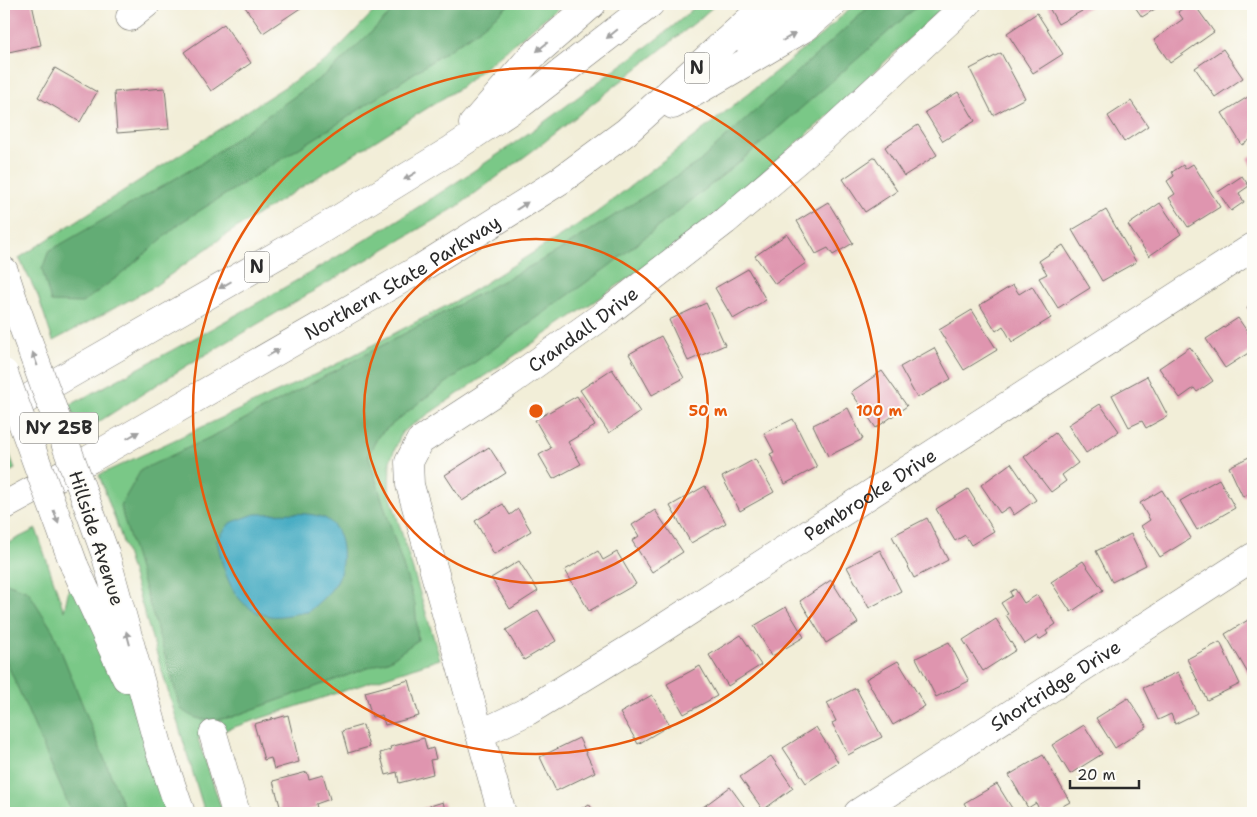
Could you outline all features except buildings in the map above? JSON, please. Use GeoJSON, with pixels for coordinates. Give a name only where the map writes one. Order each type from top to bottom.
{"type":"FeatureCollection","features":[{"type":"Feature","properties":{"kind":"main road"},"geometry":{"type":"LineString","coordinates":[[451,150],[531,57],[592,4]]}},
{"type":"Feature","properties":{"kind":"main road","name":"N"},"geometry":{"type":"LineString","coordinates":[[4,412],[314,234],[451,150],[522,103],[650,4]]}},
{"type":"Feature","properties":{"kind":"main road","name":"Northern State Parkway"},"geometry":{"type":"LineString","coordinates":[[4,506],[90,459],[420,268],[561,180],[626,132],[767,4]]}},
{"type":"Feature","properties":{"kind":"main road"},"geometry":{"type":"LineString","coordinates":[[626,132],[802,4]]}},
{"type":"Feature","properties":{"kind":"main road"},"geometry":{"type":"LineString","coordinates":[[626,132],[806,28],[833,4]]}},
{"type":"Feature","properties":{"kind":"main road","name":"Crandall Drive"},"geometry":{"type":"LineString","coordinates":[[502,813],[410,485],[409,462],[420,441],[507,384],[605,314],[725,221],[822,139],[967,4]]}},
{"type":"Feature","properties":{"kind":"main road","name":"Pembrooke Drive"},"geometry":{"type":"LineString","coordinates":[[480,734],[528,711],[646,639],[1253,247]]}},
{"type":"Feature","properties":{"kind":"main road","name":"Hillside Avenue"},"geometry":{"type":"LineString","coordinates":[[4,272],[105,553],[160,752],[181,813]]}},
{"type":"Feature","properties":{"kind":"main road","name":"Hillside Avenue"},"geometry":{"type":"LineString","coordinates":[[4,373],[74,565],[160,752]]}},
{"type":"Feature","properties":{"kind":"main road","name":"Shortridge Drive"},"geometry":{"type":"LineString","coordinates":[[858,813],[1253,558]]}},
{"type":"Feature","properties":{"kind":"main road"},"geometry":{"type":"LineString","coordinates":[[213,734],[236,813]]}},
{"type":"Feature","properties":{"kind":"green space"},"geometry":{"type":"Polygon","coordinates":[[[381,4],[562,4],[461,87],[227,234],[152,288],[53,341],[38,296],[19,258],[328,59],[381,4]]]}},
{"type":"Feature","properties":{"kind":"green space"},"geometry":{"type":"Polygon","coordinates":[[[400,4],[510,4],[477,31],[336,125],[180,223],[124,272],[82,303],[51,302],[42,269],[49,251],[199,165],[334,68],[400,4]]]}},
{"type":"Feature","properties":{"kind":"green space"},"geometry":{"type":"Polygon","coordinates":[[[698,4],[716,4],[543,143],[458,206],[188,365],[81,433],[70,405],[273,294],[405,215],[469,174],[532,130],[661,36],[698,4]]]}},
{"type":"Feature","properties":{"kind":"green space"},"geometry":{"type":"Polygon","coordinates":[[[855,4],[946,4],[830,114],[692,235],[402,432],[390,461],[389,491],[440,659],[198,739],[223,813],[205,813],[121,536],[99,475],[331,367],[463,297],[596,213],[821,35],[855,4]]]}},
{"type":"Feature","properties":{"kind":"green space"},"geometry":{"type":"Polygon","coordinates":[[[872,4],[920,4],[742,160],[609,266],[421,401],[379,435],[368,455],[415,604],[418,640],[390,660],[232,717],[205,720],[193,717],[181,709],[121,505],[141,470],[215,435],[555,253],[699,162],[872,4]]]}},
{"type":"Feature","properties":{"kind":"green space"},"geometry":{"type":"Polygon","coordinates":[[[4,442],[15,469],[4,475],[4,442]]]}},
{"type":"Feature","properties":{"kind":"green space"},"geometry":{"type":"Polygon","coordinates":[[[36,529],[64,611],[74,565],[160,752],[181,813],[4,813],[4,545],[36,529]]]}},
{"type":"Feature","properties":{"kind":"green space"},"geometry":{"type":"Polygon","coordinates":[[[4,582],[28,591],[53,631],[126,813],[72,813],[7,663],[4,661],[4,582]]]}},
{"type":"Feature","properties":{"kind":"water"},"geometry":{"type":"Polygon","coordinates":[[[293,513],[313,515],[328,520],[337,531],[342,546],[342,562],[339,577],[330,591],[308,612],[269,616],[256,612],[238,597],[231,587],[222,564],[217,540],[230,523],[255,514],[293,513]]]}}]}
